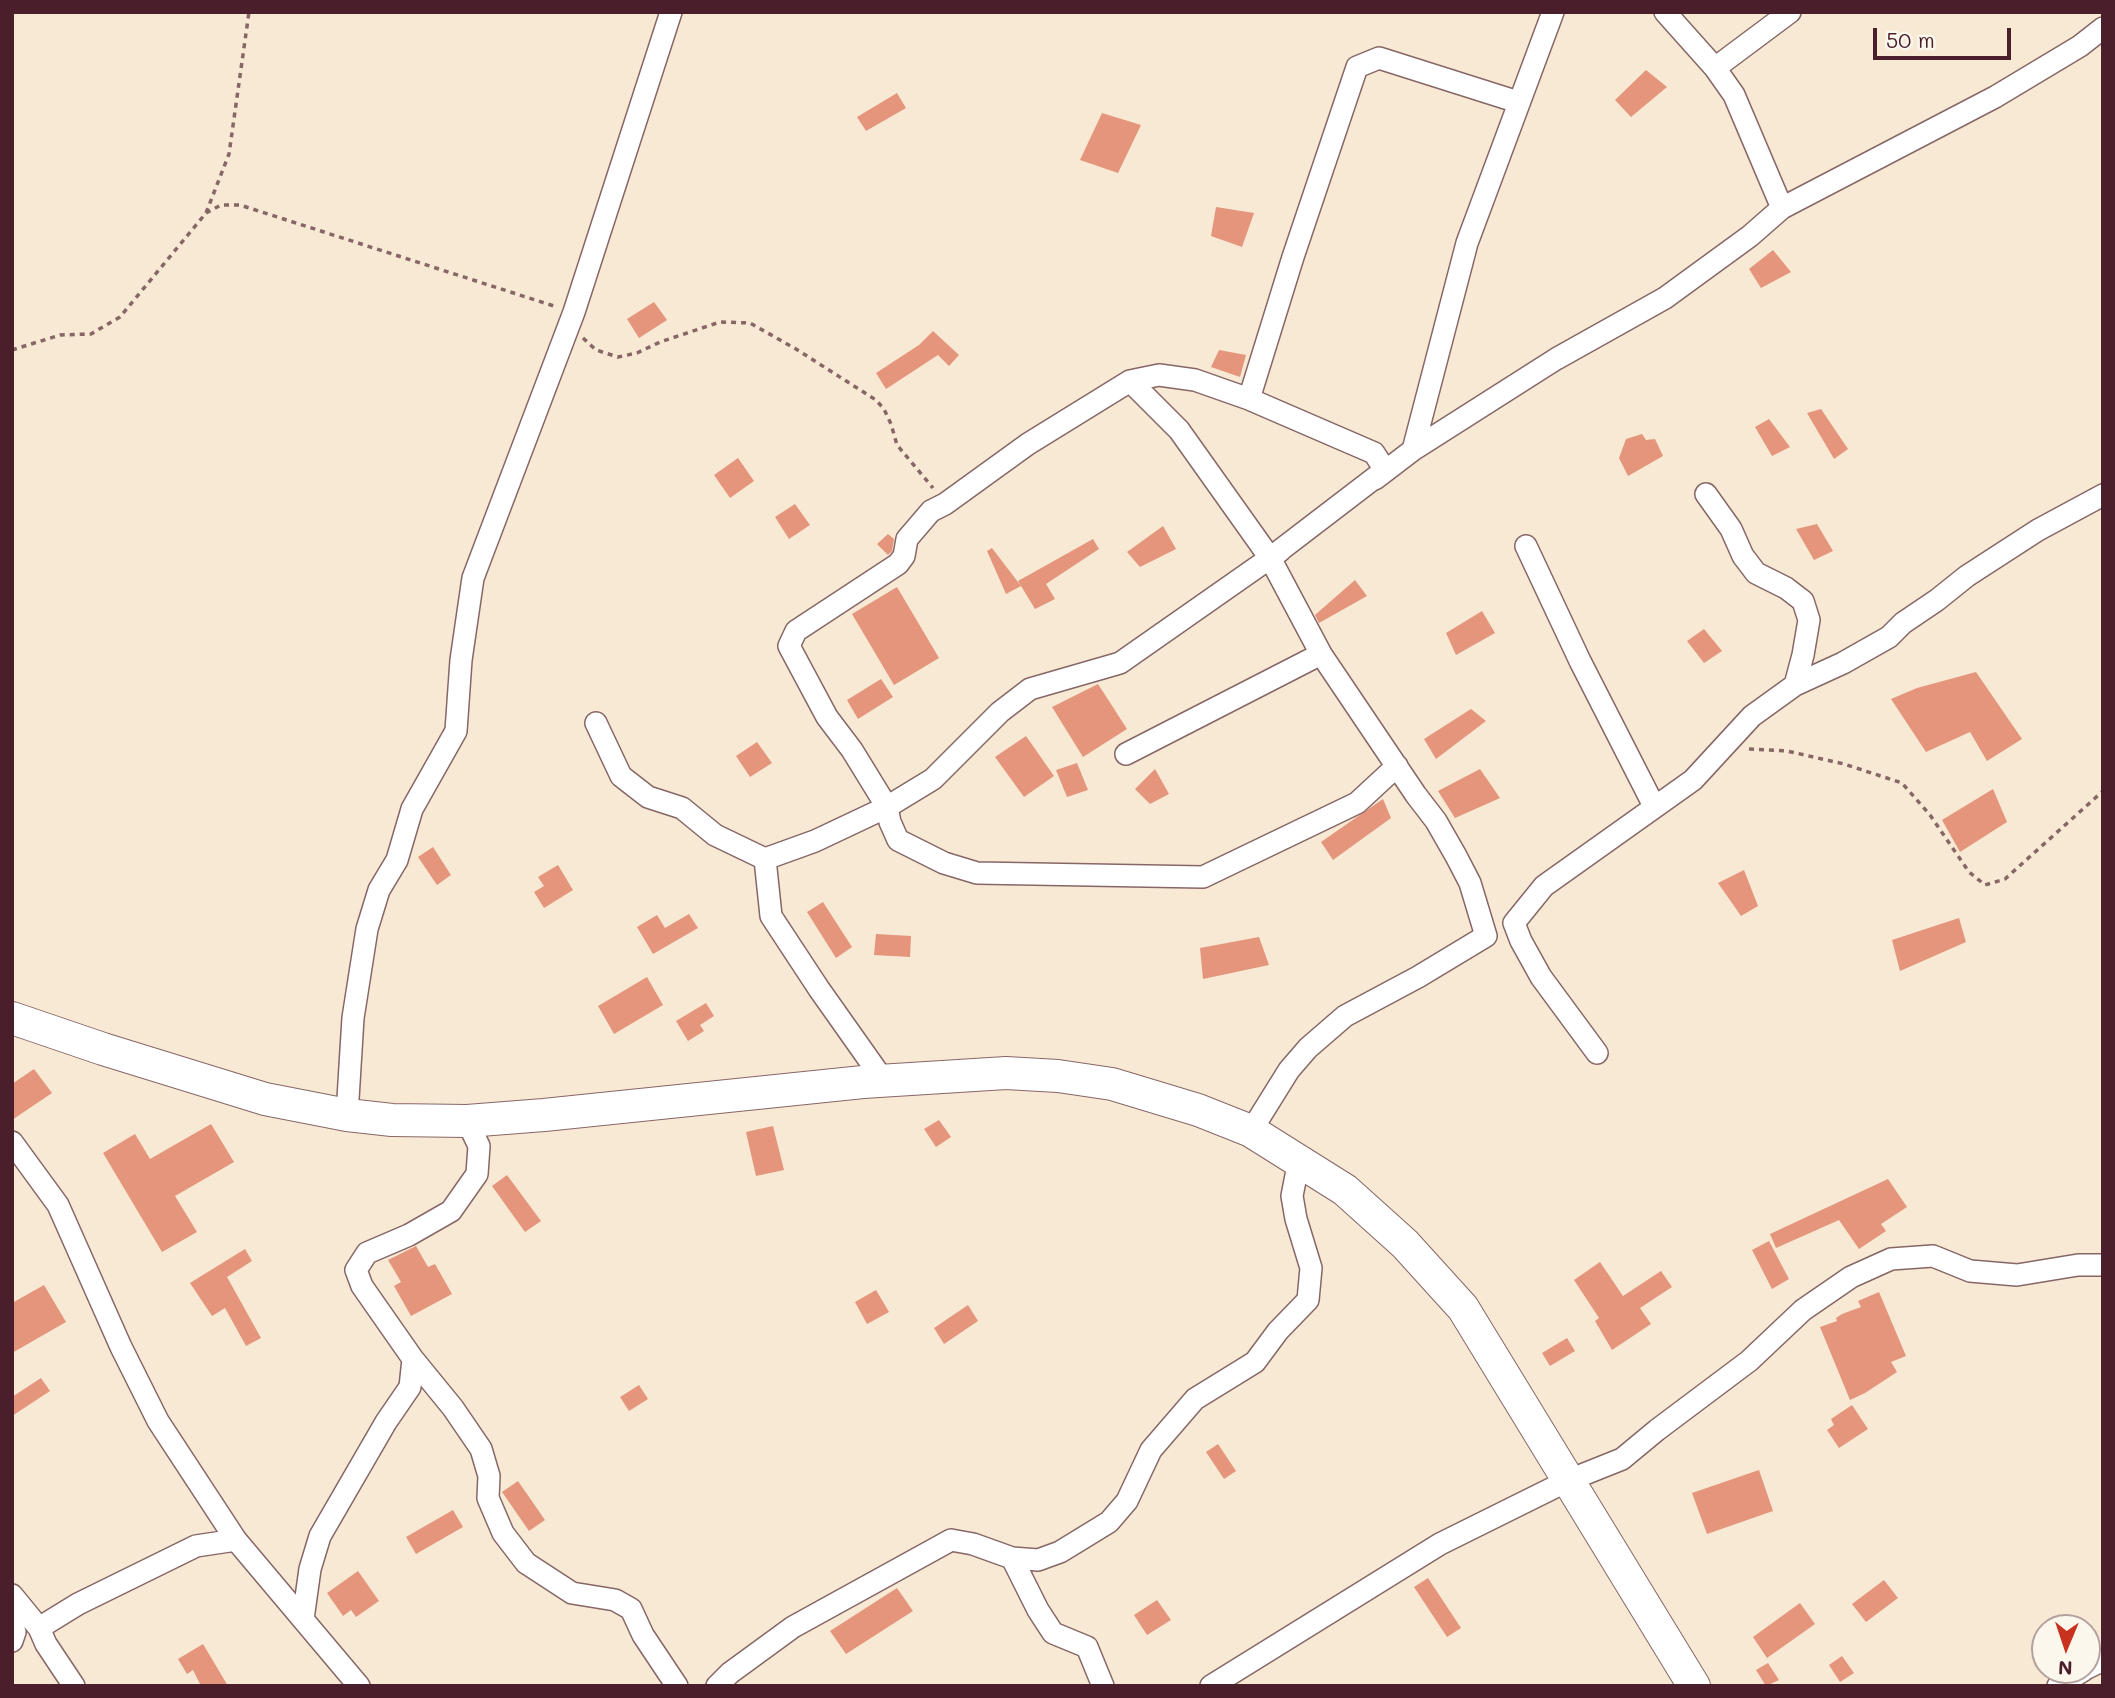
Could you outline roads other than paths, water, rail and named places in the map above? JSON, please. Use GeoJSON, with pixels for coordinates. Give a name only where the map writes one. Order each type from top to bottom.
{"type":"FeatureCollection","features":[{"type":"Feature","properties":{"kind":"main road"},"geometry":{"type":"LineString","coordinates":[[12,1018],[265,1099],[347,1115],[392,1120],[467,1121],[884,1081],[1006,1073],[1058,1076],[1112,1084],[1198,1110],[1251,1131],[1345,1190],[1405,1244],[1463,1308],[1694,1686]]}},
{"type":"Feature","properties":{"kind":"street"},"geometry":{"type":"LineString","coordinates":[[347,1115],[353,1018],[367,929],[379,890],[397,860],[412,809],[456,731],[461,660],[472,578],[574,312],[671,12]]}},
{"type":"Feature","properties":{"kind":"street"},"geometry":{"type":"LineString","coordinates":[[1413,450],[1467,243],[1553,12]]}},
{"type":"Feature","properties":{"kind":"street"},"geometry":{"type":"LineString","coordinates":[[1665,12],[1715,68],[1734,95],[1782,208]]}},
{"type":"Feature","properties":{"kind":"street"},"geometry":{"type":"LineString","coordinates":[[1715,68],[1790,12]]}},
{"type":"Feature","properties":{"kind":"street"},"geometry":{"type":"LineString","coordinates":[[596,723],[621,776],[648,797],[682,808],[715,835],[765,859],[815,841],[887,807],[933,779],[1000,712],[1030,689],[1120,663],[1270,558],[1413,450],[1556,359],[1665,298],[1750,236],[1782,208],[1995,97],[2080,46],[2103,28]]}},
{"type":"Feature","properties":{"kind":"street"},"geometry":{"type":"LineString","coordinates":[[1249,399],[1357,67],[1379,58],[1518,102]]}},
{"type":"Feature","properties":{"kind":"street"},"geometry":{"type":"LineString","coordinates":[[1270,558],[1385,470],[1374,453],[1249,399],[1195,380],[1159,375],[1130,381],[1028,444],[945,504],[931,511],[907,539],[904,556],[898,564],[796,631],[789,646],[827,717],[887,807],[898,840],[944,863],[977,873],[1203,877],[1357,803],[1397,766]]}},
{"type":"Feature","properties":{"kind":"street"},"geometry":{"type":"LineString","coordinates":[[1130,381],[1179,430],[1270,558],[1321,654],[1436,821],[1470,883],[1486,936]]}},
{"type":"Feature","properties":{"kind":"street"},"geometry":{"type":"LineString","coordinates":[[1706,494],[1731,529],[1743,556],[1756,573],[1786,588],[1803,601],[1809,620],[1794,685]]}},
{"type":"Feature","properties":{"kind":"street"},"geometry":{"type":"LineString","coordinates":[[1251,1131],[1289,1070],[1308,1048],[1345,1016],[1418,977],[1486,936],[1514,923],[1544,886],[1693,780],[1752,716],[1794,685],[1843,663],[1889,637],[1903,623],[1967,576],[2038,530],[2103,495]]}},
{"type":"Feature","properties":{"kind":"street"},"geometry":{"type":"LineString","coordinates":[[1526,546],[1580,661],[1654,806]]}},
{"type":"Feature","properties":{"kind":"street"},"geometry":{"type":"LineString","coordinates":[[1126,754],[1321,654]]}},
{"type":"Feature","properties":{"kind":"street"},"geometry":{"type":"LineString","coordinates":[[765,859],[771,916],[884,1081]]}},
{"type":"Feature","properties":{"kind":"street"},"geometry":{"type":"LineString","coordinates":[[1514,923],[1541,977],[1597,1053]]}},
{"type":"Feature","properties":{"kind":"street"},"geometry":{"type":"LineString","coordinates":[[467,1121],[479,1146],[477,1174],[451,1211],[409,1235],[368,1253],[356,1270],[362,1286],[481,1449],[489,1476],[488,1498],[503,1533],[526,1563],[572,1593],[615,1600],[631,1609],[643,1635],[677,1686]]}},
{"type":"Feature","properties":{"kind":"street"},"geometry":{"type":"LineString","coordinates":[[13,1144],[58,1205],[121,1347],[158,1420],[236,1540],[359,1686]]}},
{"type":"Feature","properties":{"kind":"street"},"geometry":{"type":"LineString","coordinates":[[717,1686],[730,1673],[793,1627],[951,1540],[974,1544],[1012,1558],[1038,1560],[1060,1552],[1109,1522],[1127,1501],[1151,1450],[1195,1399],[1255,1362],[1278,1331],[1308,1300],[1311,1268],[1292,1196],[1299,1160]]}},
{"type":"Feature","properties":{"kind":"street"},"geometry":{"type":"LineString","coordinates":[[1211,1686],[1440,1544],[1567,1481],[1622,1459],[1749,1361],[1803,1310],[1852,1277],[1891,1259],[1933,1256],[1970,1271],[2017,1275],[2078,1265],[2103,1265]]}},
{"type":"Feature","properties":{"kind":"street"},"geometry":{"type":"LineString","coordinates":[[303,1619],[310,1569],[320,1536],[379,1433],[410,1387],[413,1359]]}},
{"type":"Feature","properties":{"kind":"street"},"geometry":{"type":"LineString","coordinates":[[39,1628],[78,1604],[196,1546],[236,1540]]}},
{"type":"Feature","properties":{"kind":"street"},"geometry":{"type":"LineString","coordinates":[[1012,1558],[1038,1610],[1054,1633],[1087,1647],[1104,1686]]}},
{"type":"Feature","properties":{"kind":"street"},"geometry":{"type":"LineString","coordinates":[[12,1595],[39,1628],[46,1644],[74,1686]]}},
{"type":"Feature","properties":{"kind":"street"},"geometry":{"type":"LineString","coordinates":[[12,1623],[15,1632],[12,1641]]}}]}
